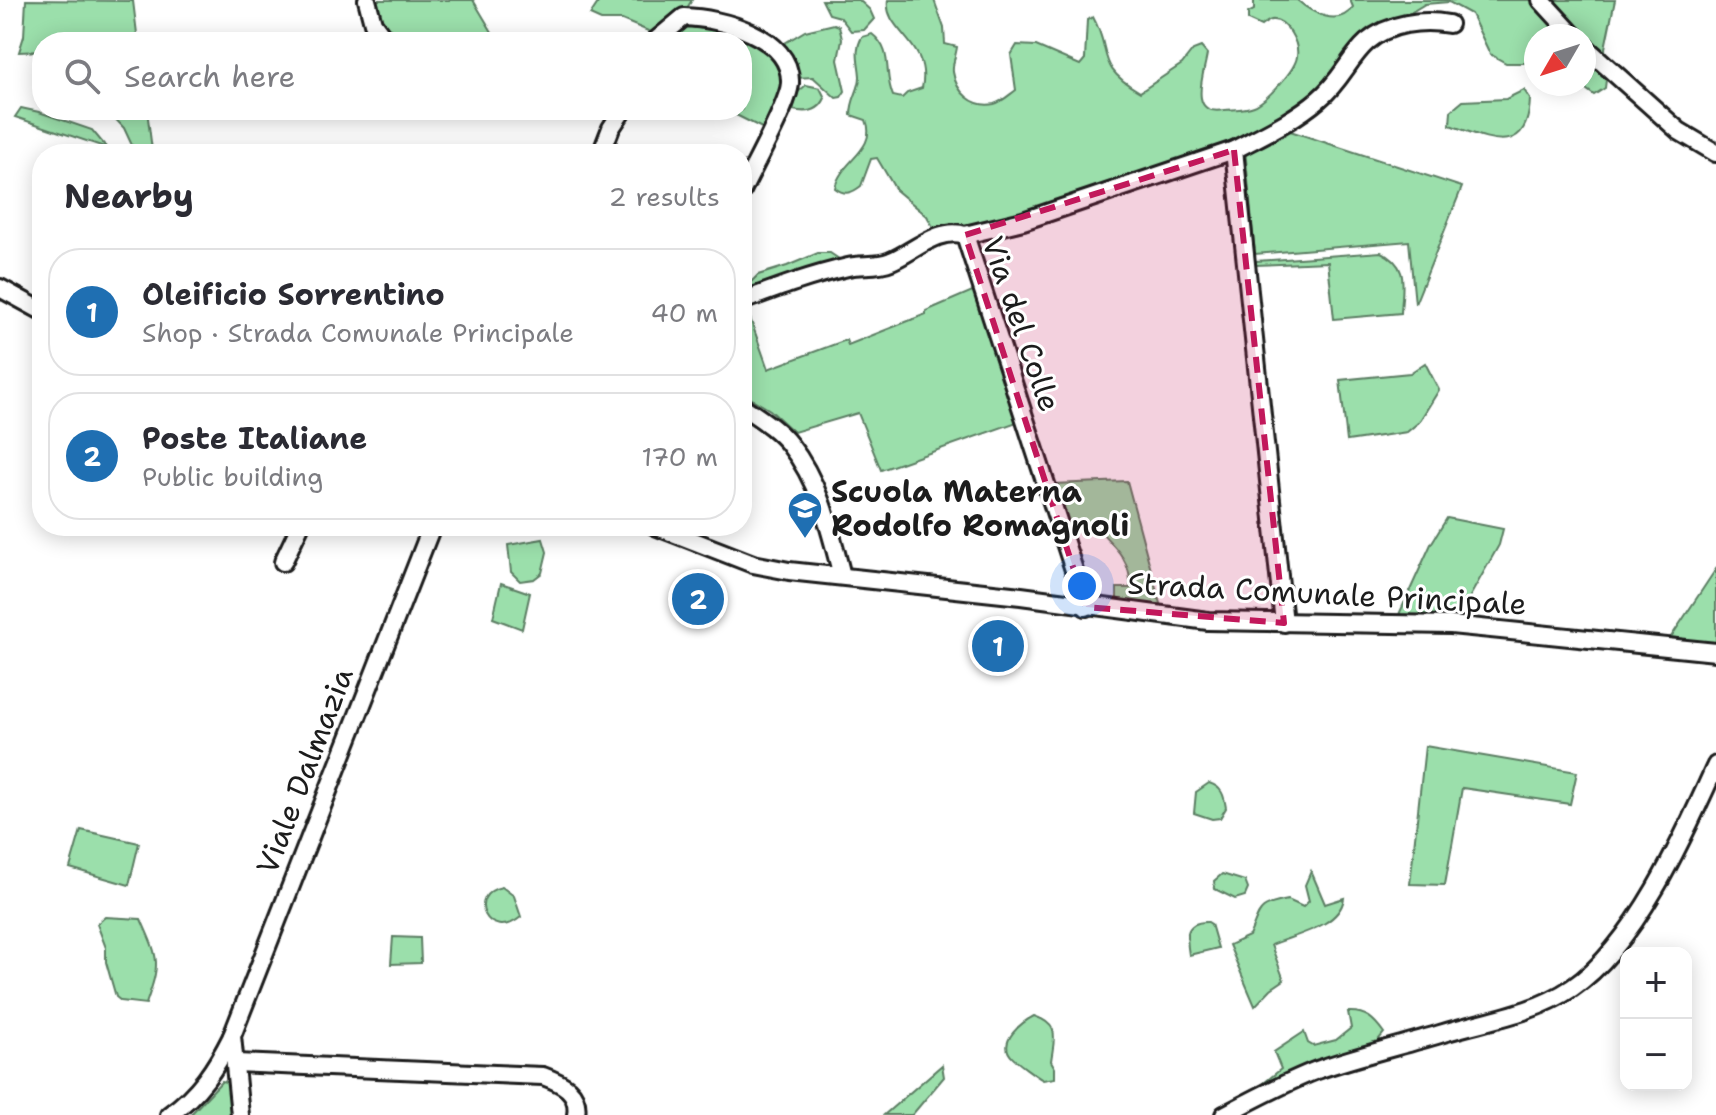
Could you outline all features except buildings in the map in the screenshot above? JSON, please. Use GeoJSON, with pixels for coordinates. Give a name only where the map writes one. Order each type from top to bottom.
{"type":"FeatureCollection","features":[{"type":"Feature","properties":{"kind":"street"},"geometry":{"type":"LineString","coordinates":[[367,0],[373,23],[380,32]]}},
{"type":"Feature","properties":{"kind":"street"},"geometry":{"type":"LineString","coordinates":[[666,32],[684,17],[696,0]]}},
{"type":"Feature","properties":{"kind":"street"},"geometry":{"type":"LineString","coordinates":[[1541,0],[1563,24]]}},
{"type":"Feature","properties":{"kind":"street"},"geometry":{"type":"LineString","coordinates":[[684,17],[702,17],[738,26],[749,32]]}},
{"type":"Feature","properties":{"kind":"street"},"geometry":{"type":"LineString","coordinates":[[965,235],[1023,221],[1234,150],[1295,119],[1337,84],[1368,42],[1386,31],[1406,23],[1430,20],[1449,24]]}},
{"type":"Feature","properties":{"kind":"street"},"geometry":{"type":"LineString","coordinates":[[752,34],[778,52],[788,68],[790,84],[752,170]]}},
{"type":"Feature","properties":{"kind":"street"},"geometry":{"type":"LineString","coordinates":[[1596,57],[1679,131],[1716,153]]}},
{"type":"Feature","properties":{"kind":"street"},"geometry":{"type":"LineString","coordinates":[[605,144],[616,120]]}},
{"type":"Feature","properties":{"kind":"street"},"geometry":{"type":"LineString","coordinates":[[1234,150],[1284,623]]}},
{"type":"Feature","properties":{"kind":"street","name":"Via del Colle"},"geometry":{"type":"LineString","coordinates":[[752,297],[849,267],[889,262],[934,238],[958,232],[965,235],[1086,607]]}},
{"type":"Feature","properties":{"kind":"street"},"geometry":{"type":"LineString","coordinates":[[0,288],[32,306]]}},
{"type":"Feature","properties":{"kind":"street"},"geometry":{"type":"LineString","coordinates":[[752,414],[789,443],[802,464],[818,493],[842,576]]}},
{"type":"Feature","properties":{"kind":"street"},"geometry":{"type":"LineString","coordinates":[[283,562],[295,536]]}},
{"type":"Feature","properties":{"kind":"street","name":"Viale Dalmazia"},"geometry":{"type":"LineString","coordinates":[[169,1115],[195,1095],[232,1036],[428,536]]}},
{"type":"Feature","properties":{"kind":"street","name":"Strada Comunale Principale"},"geometry":{"type":"LineString","coordinates":[[681,536],[753,564],[1208,621],[1451,625],[1716,652]]}},
{"type":"Feature","properties":{"kind":"street"},"geometry":{"type":"LineString","coordinates":[[1224,1115],[1316,1071],[1465,1026],[1514,1015],[1541,1006],[1575,986],[1603,960],[1630,926],[1680,845],[1716,765]]}},
{"type":"Feature","properties":{"kind":"street","name":"Viale Dalmazia"},"geometry":{"type":"LineString","coordinates":[[232,1036],[240,1115]]}},
{"type":"Feature","properties":{"kind":"street"},"geometry":{"type":"LineString","coordinates":[[236,1063],[543,1076],[563,1083],[572,1093],[576,1115]]}},
{"type":"Feature","properties":{"kind":"highlighted area"},"geometry":{"type":"Polygon","coordinates":[[[1234,150],[1284,623],[1086,607],[965,235],[1234,150]]]}},
{"type":"Feature","properties":{"kind":"green space"},"geometry":{"type":"Polygon","coordinates":[[[26,0],[133,1],[137,32],[32,32],[32,51],[19,52],[24,36],[26,0]]]}},
{"type":"Feature","properties":{"kind":"green space"},"geometry":{"type":"Polygon","coordinates":[[[373,0],[473,0],[492,32],[385,32],[373,0]]]}},
{"type":"Feature","properties":{"kind":"green space"},"geometry":{"type":"Polygon","coordinates":[[[600,0],[692,0],[687,8],[667,19],[654,32],[622,20],[601,20],[590,15],[600,0]]]}},
{"type":"Feature","properties":{"kind":"green space"},"geometry":{"type":"Polygon","coordinates":[[[822,0],[859,0],[870,10],[874,19],[864,30],[851,31],[840,17],[829,14],[822,0]]]}},
{"type":"Feature","properties":{"kind":"green space"},"geometry":{"type":"Polygon","coordinates":[[[888,0],[934,0],[944,28],[945,44],[957,47],[953,69],[958,86],[967,97],[979,104],[997,103],[1016,90],[1011,55],[1017,45],[1036,46],[1080,65],[1085,59],[1087,20],[1093,17],[1110,66],[1140,92],[1182,64],[1193,50],[1201,47],[1207,54],[1201,81],[1201,100],[1205,107],[1212,110],[1254,106],[1280,84],[1295,62],[1296,45],[1287,27],[1277,20],[1261,26],[1248,20],[1248,13],[1254,10],[1254,0],[1297,0],[1317,13],[1340,17],[1353,7],[1350,0],[1615,0],[1605,48],[1605,88],[1596,94],[1596,24],[1524,24],[1524,63],[1506,63],[1490,54],[1471,14],[1449,2],[1425,4],[1392,24],[1284,129],[1462,187],[1415,304],[1409,241],[1255,254],[1245,149],[1085,198],[938,236],[927,216],[896,190],[877,158],[871,159],[861,186],[848,193],[842,192],[835,188],[838,179],[867,139],[866,120],[851,115],[860,81],[858,52],[862,37],[872,34],[883,48],[893,96],[902,98],[922,88],[920,60],[888,11],[888,0]]]}},
{"type":"Feature","properties":{"kind":"green space"},"geometry":{"type":"Polygon","coordinates":[[[834,24],[839,26],[842,39],[838,60],[845,91],[836,98],[813,77],[796,78],[782,50],[783,44],[805,31],[834,24]]]}},
{"type":"Feature","properties":{"kind":"green space"},"geometry":{"type":"Polygon","coordinates":[[[682,26],[720,32],[674,32],[682,26]]]}},
{"type":"Feature","properties":{"kind":"green space"},"geometry":{"type":"Polygon","coordinates":[[[752,44],[768,53],[777,63],[782,76],[778,104],[766,130],[746,120],[752,120],[752,44]]]}},
{"type":"Feature","properties":{"kind":"green space"},"geometry":{"type":"Polygon","coordinates":[[[806,85],[820,88],[825,98],[812,110],[793,110],[798,92],[806,85]]]}},
{"type":"Feature","properties":{"kind":"green space"},"geometry":{"type":"Polygon","coordinates":[[[1524,90],[1524,96],[1530,99],[1528,118],[1522,131],[1514,137],[1491,139],[1450,125],[1451,111],[1463,101],[1506,99],[1524,90]]]}},
{"type":"Feature","properties":{"kind":"green space"},"geometry":{"type":"Polygon","coordinates":[[[21,108],[32,110],[32,120],[63,120],[92,130],[104,144],[95,144],[15,117],[21,108]]]}},
{"type":"Feature","properties":{"kind":"green space"},"geometry":{"type":"Polygon","coordinates":[[[116,120],[148,120],[151,144],[131,144],[116,120]]]}},
{"type":"Feature","properties":{"kind":"green space"},"geometry":{"type":"Polygon","coordinates":[[[1381,252],[1400,270],[1403,286],[1401,313],[1334,319],[1328,262],[1256,265],[1256,261],[1381,252]]]}},
{"type":"Feature","properties":{"kind":"green space"},"geometry":{"type":"Polygon","coordinates":[[[818,253],[830,253],[839,259],[828,267],[753,292],[752,281],[758,275],[818,253]]]}},
{"type":"Feature","properties":{"kind":"green space"},"geometry":{"type":"Polygon","coordinates":[[[977,289],[1020,421],[881,470],[858,413],[794,432],[770,410],[752,399],[752,324],[768,369],[846,340],[848,345],[926,314],[926,311],[977,289]]]}},
{"type":"Feature","properties":{"kind":"green space"},"geometry":{"type":"Polygon","coordinates":[[[1425,363],[1439,390],[1419,422],[1407,432],[1347,441],[1340,380],[1410,373],[1425,363]]]}},
{"type":"Feature","properties":{"kind":"green space"},"geometry":{"type":"Polygon","coordinates":[[[1127,481],[1162,611],[1117,604],[1117,588],[1130,588],[1126,563],[1099,530],[1068,530],[1053,484],[1127,481]]]}},
{"type":"Feature","properties":{"kind":"green space"},"geometry":{"type":"Polygon","coordinates":[[[1447,518],[1503,529],[1499,545],[1455,623],[1396,621],[1431,544],[1447,518]]]}},
{"type":"Feature","properties":{"kind":"green space"},"geometry":{"type":"Polygon","coordinates":[[[543,539],[547,552],[542,573],[534,579],[520,581],[511,572],[508,545],[543,539]]]}},
{"type":"Feature","properties":{"kind":"green space"},"geometry":{"type":"Polygon","coordinates":[[[1716,569],[1716,645],[1671,637],[1716,569]]]}},
{"type":"Feature","properties":{"kind":"green space"},"geometry":{"type":"Polygon","coordinates":[[[501,583],[530,593],[522,629],[493,618],[501,583]]]}},
{"type":"Feature","properties":{"kind":"green space"},"geometry":{"type":"Polygon","coordinates":[[[1425,746],[1577,772],[1570,804],[1462,788],[1445,885],[1410,884],[1425,746]]]}},
{"type":"Feature","properties":{"kind":"green space"},"geometry":{"type":"Polygon","coordinates":[[[1209,783],[1220,789],[1223,795],[1226,808],[1220,818],[1212,819],[1194,813],[1196,792],[1209,783]]]}},
{"type":"Feature","properties":{"kind":"green space"},"geometry":{"type":"Polygon","coordinates":[[[81,830],[139,843],[129,885],[70,868],[81,830]]]}},
{"type":"Feature","properties":{"kind":"green space"},"geometry":{"type":"Polygon","coordinates":[[[1311,871],[1325,904],[1344,898],[1341,908],[1315,929],[1271,945],[1284,980],[1255,1006],[1229,945],[1249,936],[1264,907],[1288,900],[1303,907],[1309,901],[1305,885],[1311,871]]]}},
{"type":"Feature","properties":{"kind":"green space"},"geometry":{"type":"Polygon","coordinates":[[[1222,874],[1245,881],[1248,889],[1245,896],[1235,899],[1215,889],[1214,881],[1222,874]]]}},
{"type":"Feature","properties":{"kind":"green space"},"geometry":{"type":"Polygon","coordinates":[[[502,887],[514,896],[521,917],[509,924],[499,925],[485,915],[483,907],[491,891],[502,887]]]}},
{"type":"Feature","properties":{"kind":"green space"},"geometry":{"type":"Polygon","coordinates":[[[105,917],[141,919],[156,961],[146,1004],[121,1001],[116,997],[106,962],[106,948],[97,924],[105,917]]]}},
{"type":"Feature","properties":{"kind":"green space"},"geometry":{"type":"Polygon","coordinates":[[[1208,922],[1218,948],[1189,955],[1188,931],[1194,924],[1208,922]]]}},
{"type":"Feature","properties":{"kind":"green space"},"geometry":{"type":"Polygon","coordinates":[[[393,937],[420,938],[421,963],[391,964],[393,937]]]}},
{"type":"Feature","properties":{"kind":"green space"},"geometry":{"type":"Polygon","coordinates":[[[1348,1012],[1360,1013],[1373,1020],[1384,1033],[1379,1039],[1384,1045],[1243,1100],[1281,1069],[1274,1052],[1304,1032],[1308,1043],[1313,1046],[1336,1040],[1351,1028],[1348,1012]]]}},
{"type":"Feature","properties":{"kind":"green space"},"geometry":{"type":"Polygon","coordinates":[[[1034,1016],[1048,1024],[1054,1033],[1051,1061],[1055,1078],[1043,1080],[1011,1056],[1008,1050],[1009,1038],[1034,1016]]]}},
{"type":"Feature","properties":{"kind":"green space"},"geometry":{"type":"Polygon","coordinates":[[[942,1065],[944,1077],[912,1115],[884,1115],[942,1065]]]}},
{"type":"Feature","properties":{"kind":"green space"},"geometry":{"type":"Polygon","coordinates":[[[222,1081],[229,1083],[230,1115],[190,1115],[222,1081]]]}},
{"type":"Feature","properties":{"kind":"place","name":"Scuola Materna Rodolfo Romagnoli"},"geometry":{"type":"Point","coordinates":[805,540]}},
{"type":"Feature","properties":{"kind":"place","name":"Poste Italiane"},"geometry":{"type":"Point","coordinates":[698,599]}},
{"type":"Feature","properties":{"kind":"place","name":"Oleificio Sorrentino"},"geometry":{"type":"Point","coordinates":[998,646]}}]}
